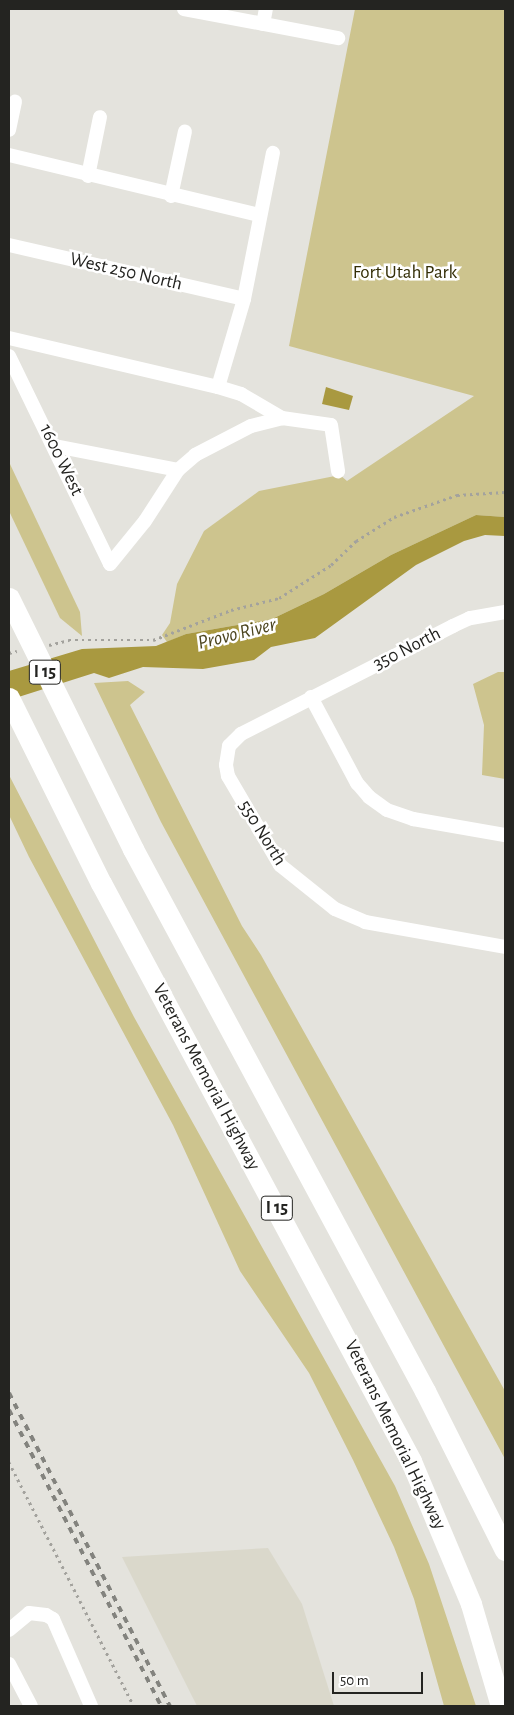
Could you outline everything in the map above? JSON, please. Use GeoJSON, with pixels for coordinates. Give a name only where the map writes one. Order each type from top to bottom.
{"type":"FeatureCollection","features":[{"type":"Feature","properties":{"kind":"highway","name":"I 15"},"geometry":{"type":"LineString","coordinates":[[9,598],[25,640],[138,858],[466,1467],[505,1550]]}},
{"type":"Feature","properties":{"kind":"highway","name":"Veterans Memorial Highway"},"geometry":{"type":"LineString","coordinates":[[9,698],[101,883],[408,1454],[468,1595],[502,1706]]}},
{"type":"Feature","properties":{"kind":"street"},"geometry":{"type":"LineString","coordinates":[[184,9],[338,38]]}},
{"type":"Feature","properties":{"kind":"street"},"geometry":{"type":"LineString","coordinates":[[263,24],[266,9]]}},
{"type":"Feature","properties":{"kind":"street"},"geometry":{"type":"LineString","coordinates":[[9,130],[15,102]]}},
{"type":"Feature","properties":{"kind":"street"},"geometry":{"type":"LineString","coordinates":[[88,176],[100,116]]}},
{"type":"Feature","properties":{"kind":"street"},"geometry":{"type":"LineString","coordinates":[[171,196],[185,131]]}},
{"type":"Feature","properties":{"kind":"street"},"geometry":{"type":"LineString","coordinates":[[218,387],[244,299],[258,215],[273,152]]}},
{"type":"Feature","properties":{"kind":"street"},"geometry":{"type":"LineString","coordinates":[[9,155],[88,176],[258,215]]}},
{"type":"Feature","properties":{"kind":"street","name":"West 250 North"},"geometry":{"type":"LineString","coordinates":[[9,245],[244,299]]}},
{"type":"Feature","properties":{"kind":"street"},"geometry":{"type":"LineString","coordinates":[[9,338],[218,387],[241,394],[282,418],[331,425],[338,471]]}},
{"type":"Feature","properties":{"kind":"street","name":"1600 West"},"geometry":{"type":"LineString","coordinates":[[9,356],[55,446],[110,564],[145,521],[178,470]]}},
{"type":"Feature","properties":{"kind":"street"},"geometry":{"type":"LineString","coordinates":[[55,446],[178,470],[218,440],[251,426],[282,418]]}},
{"type":"Feature","properties":{"kind":"street","name":"350 North"},"geometry":{"type":"LineString","coordinates":[[311,696],[470,618],[505,612]]}},
{"type":"Feature","properties":{"kind":"street"},"geometry":{"type":"LineString","coordinates":[[311,696],[357,783],[369,797],[387,810],[413,819],[505,835]]}},
{"type":"Feature","properties":{"kind":"street","name":"550 North"},"geometry":{"type":"LineString","coordinates":[[311,696],[241,734],[230,746],[226,765],[228,776],[280,865],[334,909],[365,922],[505,947]]}},
{"type":"Feature","properties":{"kind":"street"},"geometry":{"type":"LineString","coordinates":[[9,1630],[28,1614],[46,1615],[53,1619],[91,1706]]}},
{"type":"Feature","properties":{"kind":"street"},"geometry":{"type":"LineString","coordinates":[[9,1664],[31,1706]]}},
{"type":"Feature","properties":{"kind":"path"},"geometry":{"type":"LineString","coordinates":[[43,646],[69,640],[153,640],[231,610],[279,598],[331,565],[356,541],[394,517],[457,495],[505,492]]}},
{"type":"Feature","properties":{"kind":"path"},"geometry":{"type":"LineString","coordinates":[[9,653],[25,640]]}},
{"type":"Feature","properties":{"kind":"path"},"geometry":{"type":"LineString","coordinates":[[9,1462],[134,1706]]}},
{"type":"Feature","properties":{"kind":"shaded area"},"geometry":{"type":"Polygon","coordinates":[[[268,1548],[302,1604],[334,1706],[197,1706],[122,1557],[268,1548]]]}},
{"type":"Feature","properties":{"kind":"green space","name":"Fort Utah Park"},"geometry":{"type":"Polygon","coordinates":[[[355,9],[505,9],[505,517],[476,515],[391,555],[324,594],[272,619],[186,634],[167,642],[162,635],[170,623],[177,584],[204,531],[259,491],[340,475],[347,481],[474,396],[289,346],[355,9]]]}},
{"type":"Feature","properties":{"kind":"green space"},"geometry":{"type":"Polygon","coordinates":[[[9,462],[80,612],[82,636],[60,618],[9,511],[9,462]]]}},
{"type":"Feature","properties":{"kind":"green space"},"geometry":{"type":"Polygon","coordinates":[[[498,672],[505,672],[505,779],[482,775],[484,725],[473,684],[498,672]]]}},
{"type":"Feature","properties":{"kind":"green space"},"geometry":{"type":"Polygon","coordinates":[[[128,681],[145,692],[130,705],[242,926],[261,955],[505,1391],[505,1459],[161,822],[94,683],[128,681]]]}},
{"type":"Feature","properties":{"kind":"green space"},"geometry":{"type":"Polygon","coordinates":[[[9,775],[134,1017],[395,1486],[429,1564],[476,1706],[444,1706],[414,1599],[394,1547],[309,1373],[240,1271],[173,1125],[29,857],[9,815],[9,775]]]}},
{"type":"Feature","properties":{"kind":"water"},"geometry":{"type":"Polygon","coordinates":[[[326,387],[353,396],[349,410],[322,404],[326,387]]]}},
{"type":"Feature","properties":{"kind":"water","name":"Provo River"},"geometry":{"type":"Polygon","coordinates":[[[476,515],[505,517],[505,536],[485,535],[464,541],[416,565],[315,638],[271,647],[254,660],[203,669],[143,667],[109,678],[94,673],[9,700],[9,671],[82,649],[156,646],[186,634],[272,619],[324,594],[391,555],[476,515]]]}},
{"type":"Feature","properties":{"kind":"railway"},"geometry":{"type":"LineString","coordinates":[[9,1393],[170,1706]]}},
{"type":"Feature","properties":{"kind":"railway"},"geometry":{"type":"LineString","coordinates":[[9,1410],[161,1706]]}}]}
